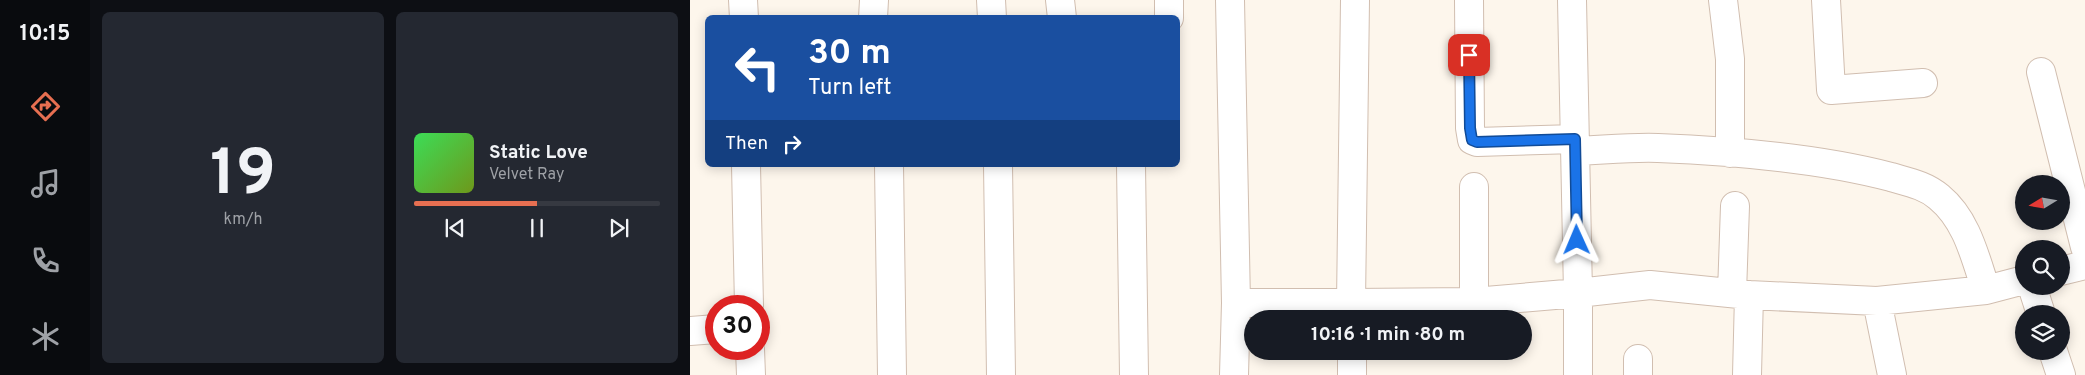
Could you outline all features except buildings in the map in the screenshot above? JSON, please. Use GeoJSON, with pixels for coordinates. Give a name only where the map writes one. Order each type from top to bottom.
{"type":"FeatureCollection","features":[{"type":"Feature","properties":{"kind":"street"},"geometry":{"type":"LineString","coordinates":[[743,0],[744,15]]}},
{"type":"Feature","properties":{"kind":"street"},"geometry":{"type":"LineString","coordinates":[[874,0],[874,15]]}},
{"type":"Feature","properties":{"kind":"street"},"geometry":{"type":"LineString","coordinates":[[991,0],[992,15]]}},
{"type":"Feature","properties":{"kind":"street"},"geometry":{"type":"LineString","coordinates":[[1060,0],[1062,15]]}},
{"type":"Feature","properties":{"kind":"street"},"geometry":{"type":"LineString","coordinates":[[1169,0],[1169,15]]}},
{"type":"Feature","properties":{"kind":"street"},"geometry":{"type":"LineString","coordinates":[[1230,0],[1236,303],[1234,375]]}},
{"type":"Feature","properties":{"kind":"street"},"geometry":{"type":"LineString","coordinates":[[1351,310],[1355,0]]}},
{"type":"Feature","properties":{"kind":"street"},"geometry":{"type":"LineString","coordinates":[[1469,0],[1470,128],[1472,140],[1477,142],[1657,148],[1730,153],[1852,167],[1922,186],[1939,197],[1955,213],[1964,228],[1986,290]]}},
{"type":"Feature","properties":{"kind":"street"},"geometry":{"type":"LineString","coordinates":[[1572,0],[1578,375]]}},
{"type":"Feature","properties":{"kind":"street"},"geometry":{"type":"LineString","coordinates":[[1723,0],[1730,59],[1730,153]]}},
{"type":"Feature","properties":{"kind":"street"},"geometry":{"type":"LineString","coordinates":[[1826,0],[1831,90],[1923,83]]}},
{"type":"Feature","properties":{"kind":"street"},"geometry":{"type":"LineString","coordinates":[[2041,72],[2085,247]]}},
{"type":"Feature","properties":{"kind":"street"},"geometry":{"type":"LineString","coordinates":[[746,167],[749,295]]}},
{"type":"Feature","properties":{"kind":"street"},"geometry":{"type":"LineString","coordinates":[[889,167],[892,375]]}},
{"type":"Feature","properties":{"kind":"street"},"geometry":{"type":"LineString","coordinates":[[998,167],[1001,375]]}},
{"type":"Feature","properties":{"kind":"street"},"geometry":{"type":"LineString","coordinates":[[1131,167],[1134,375]]}},
{"type":"Feature","properties":{"kind":"street"},"geometry":{"type":"LineString","coordinates":[[1474,187],[1474,302]]}},
{"type":"Feature","properties":{"kind":"street"},"geometry":{"type":"LineString","coordinates":[[1735,206],[1747,375]]}},
{"type":"Feature","properties":{"kind":"street"},"geometry":{"type":"LineString","coordinates":[[2070,269],[2085,265]]}},
{"type":"Feature","properties":{"kind":"street"},"geometry":{"type":"LineString","coordinates":[[1365,310],[1578,293],[1650,285],[1741,294],[1877,300],[1986,290],[2015,282]]}},
{"type":"Feature","properties":{"kind":"street"},"geometry":{"type":"LineString","coordinates":[[1877,300],[1892,375]]}},
{"type":"Feature","properties":{"kind":"street"},"geometry":{"type":"LineString","coordinates":[[1236,303],[1337,310]]}},
{"type":"Feature","properties":{"kind":"street"},"geometry":{"type":"LineString","coordinates":[[690,331],[705,330]]}},
{"type":"Feature","properties":{"kind":"street"},"geometry":{"type":"LineString","coordinates":[[750,360],[751,375]]}},
{"type":"Feature","properties":{"kind":"street"},"geometry":{"type":"LineString","coordinates":[[1352,360],[1352,375]]}},
{"type":"Feature","properties":{"kind":"street"},"geometry":{"type":"LineString","coordinates":[[2056,360],[2060,375]]}},
{"type":"Feature","properties":{"kind":"route"},"geometry":{"type":"LineString","coordinates":[[1469,55],[1470,135],[1472,140],[1477,142],[1575,139],[1577,240]]}}]}
